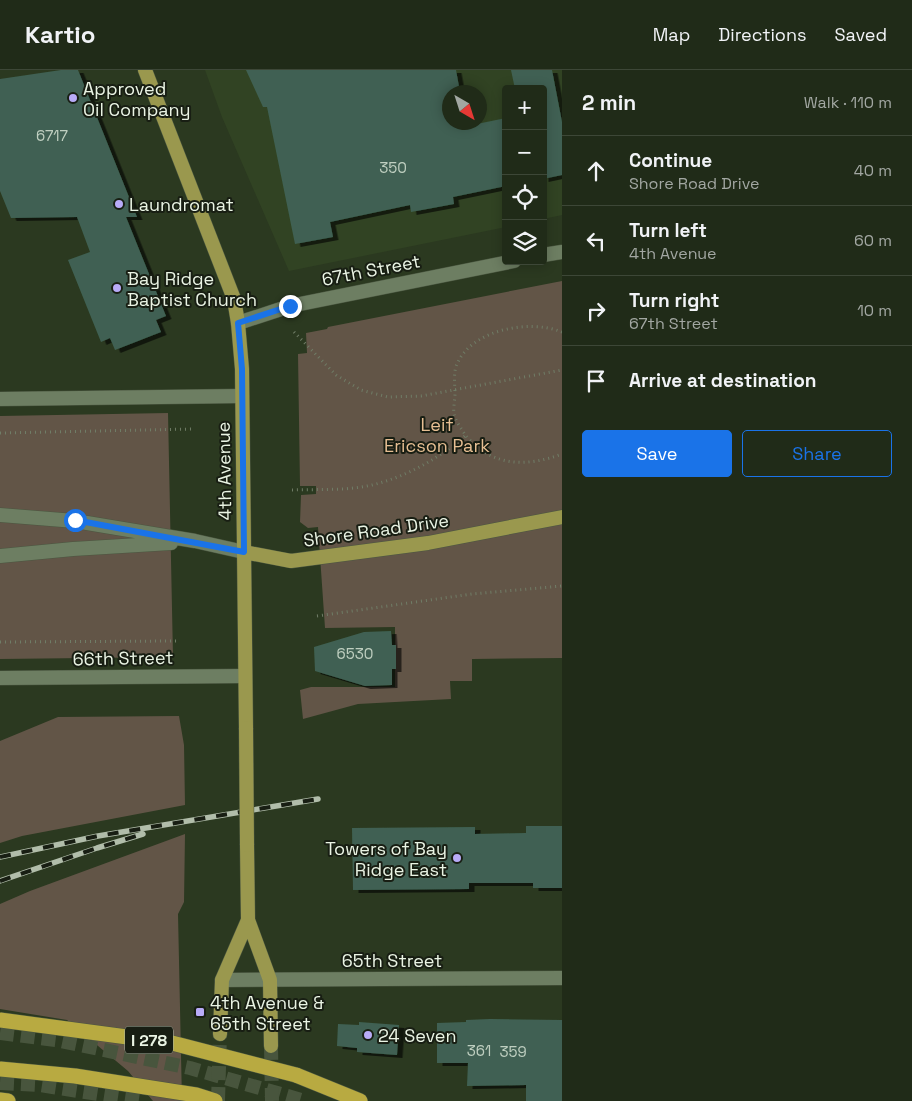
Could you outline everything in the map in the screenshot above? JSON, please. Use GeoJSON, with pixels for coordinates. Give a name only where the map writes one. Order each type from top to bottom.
{"type":"FeatureCollection","features":[{"type":"Feature","properties":{"kind":"highway","name":"I 278"},"geometry":{"type":"LineString","coordinates":[[0,1020],[172,1043],[296,1075],[360,1101]]}},
{"type":"Feature","properties":{"kind":"highway"},"geometry":{"type":"LineString","coordinates":[[0,1069],[75,1076],[196,1095],[215,1101]]}},
{"type":"Feature","properties":{"kind":"highway"},"geometry":{"type":"LineString","coordinates":[[0,1100],[8,1101]]}},
{"type":"Feature","properties":{"kind":"main road","name":"4th Avenue"},"geometry":{"type":"LineString","coordinates":[[144,70],[234,299],[238,323],[242,396],[248,920],[270,980],[271,1046]]}},
{"type":"Feature","properties":{"kind":"main road","name":"Shore Road Drive"},"geometry":{"type":"LineString","coordinates":[[244,552],[291,561],[428,543],[562,517]]}},
{"type":"Feature","properties":{"kind":"main road","name":"4th Avenue"},"geometry":{"type":"LineString","coordinates":[[220,1034],[222,980],[248,920]]}},
{"type":"Feature","properties":{"kind":"street"},"geometry":{"type":"LineString","coordinates":[[547,254],[562,252]]}},
{"type":"Feature","properties":{"kind":"street","name":"67th Street"},"geometry":{"type":"LineString","coordinates":[[238,323],[290,306],[502,263]]}},
{"type":"Feature","properties":{"kind":"street"},"geometry":{"type":"LineString","coordinates":[[0,400],[242,396]]}},
{"type":"Feature","properties":{"kind":"street","name":"Shore Road Drive"},"geometry":{"type":"LineString","coordinates":[[0,515],[75,520],[194,541],[244,552]]}},
{"type":"Feature","properties":{"kind":"street","name":"Shore Road Drive"},"geometry":{"type":"LineString","coordinates":[[0,556],[194,541]]}},
{"type":"Feature","properties":{"kind":"street","name":"66th Street"},"geometry":{"type":"LineString","coordinates":[[0,678],[246,676]]}},
{"type":"Feature","properties":{"kind":"street","name":"65th Street"},"geometry":{"type":"LineString","coordinates":[[222,980],[562,978]]}},
{"type":"Feature","properties":{"kind":"path"},"geometry":{"type":"LineString","coordinates":[[562,332],[540,326],[513,327],[476,342],[466,350],[456,365],[454,414],[459,426],[474,445],[501,460],[518,463],[536,461],[562,454]]}},
{"type":"Feature","properties":{"kind":"path"},"geometry":{"type":"LineString","coordinates":[[294,332],[336,374],[361,390],[388,397],[421,396],[562,370]]}},
{"type":"Feature","properties":{"kind":"path"},"geometry":{"type":"LineString","coordinates":[[0,432],[192,429]]}},
{"type":"Feature","properties":{"kind":"path"},"geometry":{"type":"LineString","coordinates":[[292,490],[372,485],[398,476],[428,462],[455,445],[466,435]]}},
{"type":"Feature","properties":{"kind":"path"},"geometry":{"type":"LineString","coordinates":[[316,616],[472,594],[562,586]]}},
{"type":"Feature","properties":{"kind":"path"},"geometry":{"type":"LineString","coordinates":[[0,642],[177,641]]}},
{"type":"Feature","properties":{"kind":"shaded area"},"geometry":{"type":"Polygon","coordinates":[[[205,70],[562,70],[562,215],[547,218],[547,85],[502,85],[502,228],[289,271],[222,117],[205,70]]]}},
{"type":"Feature","properties":{"kind":"green space","name":"Leif Ericson Park"},"geometry":{"type":"Polygon","coordinates":[[[562,281],[562,658],[472,659],[472,681],[450,681],[451,699],[358,704],[303,719],[300,690],[311,687],[395,687],[395,627],[325,628],[318,527],[308,528],[300,522],[301,495],[316,494],[316,486],[300,486],[298,354],[307,353],[306,333],[327,329],[328,327],[562,281]]]}},
{"type":"Feature","properties":{"kind":"green space"},"geometry":{"type":"Polygon","coordinates":[[[168,413],[173,657],[0,659],[0,416],[168,413]]]}},
{"type":"Feature","properties":{"kind":"green space"},"geometry":{"type":"Polygon","coordinates":[[[179,716],[184,745],[185,805],[22,836],[0,843],[0,741],[58,717],[179,716]]]}},
{"type":"Feature","properties":{"kind":"green space"},"geometry":{"type":"Polygon","coordinates":[[[185,834],[184,902],[178,914],[182,1101],[153,1101],[128,1071],[67,1020],[0,1009],[0,904],[30,891],[185,834]]]}},
{"type":"Feature","properties":{"kind":"building"},"geometry":{"type":"Polygon","coordinates":[[[61,70],[78,70],[137,217],[126,217],[166,316],[156,320],[161,332],[115,350],[110,338],[101,342],[68,260],[90,252],[77,217],[11,218],[0,191],[0,79],[61,70]]]}},
{"type":"Feature","properties":{"kind":"building"},"geometry":{"type":"Polygon","coordinates":[[[246,70],[456,70],[459,85],[442,85],[442,130],[487,130],[487,122],[502,119],[502,187],[453,197],[454,204],[411,212],[410,205],[330,222],[333,237],[295,244],[267,107],[263,107],[246,70]]]}},
{"type":"Feature","properties":{"kind":"building"},"geometry":{"type":"Polygon","coordinates":[[[511,70],[552,70],[562,122],[562,175],[547,178],[547,85],[514,85],[511,70]]]}},
{"type":"Feature","properties":{"kind":"building"},"geometry":{"type":"Polygon","coordinates":[[[391,631],[392,645],[396,645],[396,669],[392,669],[392,685],[365,686],[315,671],[314,647],[364,632],[391,631]]]}},
{"type":"Feature","properties":{"kind":"building","name":"Towers of Bay Ridge East"},"geometry":{"type":"Polygon","coordinates":[[[526,826],[562,826],[562,888],[533,888],[533,883],[469,883],[469,889],[353,890],[352,828],[475,827],[475,834],[526,833],[526,826]]]}},
{"type":"Feature","properties":{"kind":"building"},"geometry":{"type":"Polygon","coordinates":[[[490,1019],[562,1020],[562,1101],[526,1101],[526,1085],[467,1086],[468,1063],[437,1063],[437,1023],[490,1019]]]}},
{"type":"Feature","properties":{"kind":"building","name":"24 Seven"},"geometry":{"type":"Polygon","coordinates":[[[359,1022],[399,1025],[397,1055],[357,1052],[357,1048],[337,1046],[338,1024],[359,1025],[359,1022]]]}},
{"type":"Feature","properties":{"kind":"tunnel"},"geometry":{"type":"LineString","coordinates":[[0,1033],[56,1040],[190,1068],[305,1101]]}},
{"type":"Feature","properties":{"kind":"tunnel"},"geometry":{"type":"LineString","coordinates":[[218,1101],[220,1034]]}},
{"type":"Feature","properties":{"kind":"tunnel"},"geometry":{"type":"LineString","coordinates":[[271,1046],[272,1101]]}},
{"type":"Feature","properties":{"kind":"tunnel"},"geometry":{"type":"LineString","coordinates":[[0,1083],[39,1085],[144,1101]]}},
{"type":"Feature","properties":{"kind":"railway"},"geometry":{"type":"LineString","coordinates":[[0,857],[98,836],[318,799]]}},
{"type":"Feature","properties":{"kind":"railway"},"geometry":{"type":"LineString","coordinates":[[0,881],[143,834]]}},
{"type":"Feature","properties":{"kind":"place","name":"Approved Oil Company"},"geometry":{"type":"Point","coordinates":[73,98]}},
{"type":"Feature","properties":{"kind":"place","name":"Laundromat"},"geometry":{"type":"Point","coordinates":[119,204]}},
{"type":"Feature","properties":{"kind":"place","name":"Bay Ridge Baptist Church"},"geometry":{"type":"Point","coordinates":[117,288]}},
{"type":"Feature","properties":{"kind":"place","name":"Towers of Bay Ridge East"},"geometry":{"type":"Point","coordinates":[457,858]}},
{"type":"Feature","properties":{"kind":"place","name":"4th Avenue & 65th Street"},"geometry":{"type":"Point","coordinates":[200,1012]}},
{"type":"Feature","properties":{"kind":"place","name":"24 Seven"},"geometry":{"type":"Point","coordinates":[368,1035]}},
{"type":"Feature","properties":{"kind":"route"},"geometry":{"type":"LineString","coordinates":[[75,520],[194,541],[244,552],[242,369],[238,323],[290,306]]}}]}
